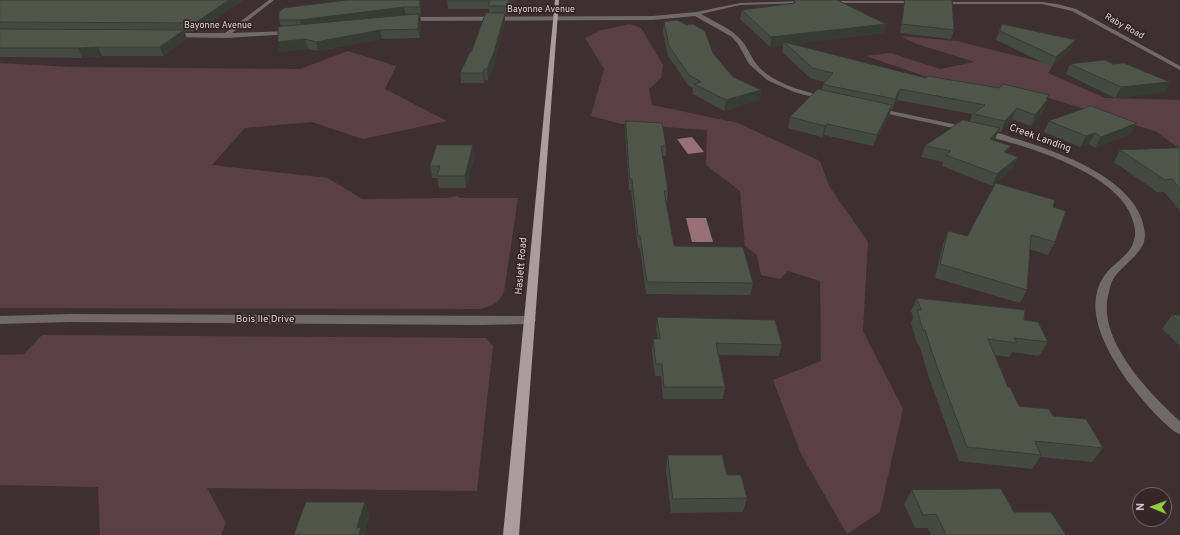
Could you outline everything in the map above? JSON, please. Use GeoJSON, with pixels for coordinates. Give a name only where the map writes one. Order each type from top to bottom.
{"type":"FeatureCollection","features":[{"type":"Feature","properties":{"kind":"main road","name":"Haslett Road"},"geometry":{"type":"LineString","coordinates":[[511,535],[558,0]]}},
{"type":"Feature","properties":{"kind":"street"},"geometry":{"type":"LineString","coordinates":[[225,36],[272,0]]}},
{"type":"Feature","properties":{"kind":"street","name":"Bayonne Avenue"},"geometry":{"type":"LineString","coordinates":[[400,19],[640,19],[696,14],[740,4],[809,2]]}},
{"type":"Feature","properties":{"kind":"street"},"geometry":{"type":"LineString","coordinates":[[825,2],[920,2]]}},
{"type":"Feature","properties":{"kind":"street","name":"Raby Road"},"geometry":{"type":"LineString","coordinates":[[928,2],[1058,4],[1074,10],[1180,68]]}},
{"type":"Feature","properties":{"kind":"street"},"geometry":{"type":"LineString","coordinates":[[696,14],[736,38],[743,46],[754,66],[767,77],[789,88],[831,100]]}},
{"type":"Feature","properties":{"kind":"street","name":"Bayonne Avenue"},"geometry":{"type":"LineString","coordinates":[[163,35],[225,36],[294,33]]}},
{"type":"Feature","properties":{"kind":"street","name":"Creek Landing"},"geometry":{"type":"LineString","coordinates":[[866,108],[1001,136],[1035,147],[1083,168],[1121,195],[1136,216],[1140,226],[1140,236],[1138,245],[1107,280],[1102,292],[1100,305],[1102,320],[1117,355],[1130,375],[1148,397],[1180,429]]}},
{"type":"Feature","properties":{"kind":"street","name":"Bois Ile Drive"},"geometry":{"type":"LineString","coordinates":[[0,320],[70,318],[480,321],[530,320]]}},
{"type":"Feature","properties":{"kind":"shaded area"},"geometry":{"type":"Polygon","coordinates":[[[630,24],[641,28],[663,65],[661,78],[649,89],[652,105],[738,123],[820,161],[829,186],[868,242],[863,331],[903,409],[880,512],[847,534],[801,454],[773,380],[821,361],[820,281],[788,271],[780,279],[761,275],[757,255],[745,246],[740,191],[706,165],[707,130],[621,124],[591,116],[604,69],[585,38],[602,30],[630,24]]]}},
{"type":"Feature","properties":{"kind":"shaded area"},"geometry":{"type":"Polygon","coordinates":[[[900,36],[957,41],[1053,65],[1048,73],[1105,98],[1180,100],[1180,149],[1157,132],[1040,95],[936,80],[866,56],[890,53],[940,69],[975,62],[917,44],[900,36]]]}},
{"type":"Feature","properties":{"kind":"shaded area"},"geometry":{"type":"Polygon","coordinates":[[[348,51],[396,66],[385,89],[447,121],[363,139],[312,122],[245,128],[212,165],[328,178],[362,199],[446,198],[457,196],[460,198],[518,198],[504,292],[497,302],[491,306],[479,309],[0,308],[0,63],[71,67],[300,69],[348,51]]]}},
{"type":"Feature","properties":{"kind":"shaded area"},"geometry":{"type":"Polygon","coordinates":[[[692,137],[704,152],[688,154],[677,139],[692,137]]]}},
{"type":"Feature","properties":{"kind":"shaded area"},"geometry":{"type":"Polygon","coordinates":[[[686,218],[706,218],[713,242],[692,242],[686,218]]]}},
{"type":"Feature","properties":{"kind":"shaded area"},"geometry":{"type":"Polygon","coordinates":[[[42,335],[486,338],[493,346],[477,491],[207,488],[226,523],[221,535],[100,535],[98,487],[0,485],[0,355],[24,354],[42,335]]]}},
{"type":"Feature","properties":{"kind":"building"},"geometry":{"type":"Polygon","coordinates":[[[0,0],[229,0],[195,23],[0,22],[0,0]]]}},
{"type":"Feature","properties":{"kind":"building"},"geometry":{"type":"Polygon","coordinates":[[[347,0],[420,0],[420,7],[404,7],[300,20],[279,20],[279,12],[284,8],[347,0]]]}},
{"type":"Feature","properties":{"kind":"building"},"geometry":{"type":"Polygon","coordinates":[[[509,0],[507,6],[488,6],[490,1],[447,1],[509,0]]]}},
{"type":"Feature","properties":{"kind":"building"},"geometry":{"type":"Polygon","coordinates":[[[795,0],[837,0],[886,24],[771,37],[742,10],[795,3],[795,0]]]}},
{"type":"Feature","properties":{"kind":"building"},"geometry":{"type":"Polygon","coordinates":[[[905,0],[952,0],[954,30],[902,24],[905,0]]]}},
{"type":"Feature","properties":{"kind":"building"},"geometry":{"type":"Polygon","coordinates":[[[486,13],[505,13],[494,52],[487,69],[484,69],[483,73],[460,73],[471,52],[486,13]]]}},
{"type":"Feature","properties":{"kind":"building"},"geometry":{"type":"Polygon","coordinates":[[[419,14],[418,29],[380,30],[316,42],[305,39],[278,42],[278,27],[419,14]]]}},
{"type":"Feature","properties":{"kind":"building"},"geometry":{"type":"Polygon","coordinates":[[[677,20],[687,25],[693,24],[705,31],[713,53],[733,77],[761,90],[726,100],[694,84],[701,82],[689,75],[669,46],[664,22],[677,20]]]}},
{"type":"Feature","properties":{"kind":"building"},"geometry":{"type":"Polygon","coordinates":[[[1002,24],[1076,40],[1056,57],[1000,31],[1002,24]]]}},
{"type":"Feature","properties":{"kind":"building"},"geometry":{"type":"Polygon","coordinates":[[[0,29],[184,30],[160,47],[0,48],[0,29]]]}},
{"type":"Feature","properties":{"kind":"building"},"geometry":{"type":"Polygon","coordinates":[[[784,42],[926,78],[927,76],[999,88],[1003,84],[1049,95],[1046,99],[1048,99],[1035,115],[1017,108],[1005,121],[973,114],[985,105],[900,89],[895,99],[830,86],[823,84],[833,73],[813,68],[784,42]]]}},
{"type":"Feature","properties":{"kind":"building"},"geometry":{"type":"Polygon","coordinates":[[[1105,60],[1113,64],[1124,63],[1170,82],[1121,87],[1070,64],[1105,60]]]}},
{"type":"Feature","properties":{"kind":"building"},"geometry":{"type":"Polygon","coordinates":[[[818,89],[892,105],[877,135],[827,124],[825,126],[790,117],[818,89]]]}},
{"type":"Feature","properties":{"kind":"building"},"geometry":{"type":"Polygon","coordinates":[[[1091,106],[1137,123],[1101,137],[1095,133],[1086,136],[1049,121],[1091,106]]]}},
{"type":"Feature","properties":{"kind":"building"},"geometry":{"type":"Polygon","coordinates":[[[963,120],[1000,128],[990,139],[1011,146],[1004,152],[1018,157],[997,174],[946,155],[951,151],[925,146],[963,120]]]}},
{"type":"Feature","properties":{"kind":"building"},"geometry":{"type":"Polygon","coordinates":[[[626,121],[662,123],[666,146],[661,146],[668,191],[664,191],[674,246],[743,247],[753,283],[647,282],[640,236],[638,236],[632,179],[630,179],[626,121]]]}},
{"type":"Feature","properties":{"kind":"building"},"geometry":{"type":"Polygon","coordinates":[[[437,145],[473,145],[465,176],[437,176],[440,166],[430,166],[437,145]]]}},
{"type":"Feature","properties":{"kind":"building"},"geometry":{"type":"Polygon","coordinates":[[[1180,148],[1180,189],[1172,179],[1165,180],[1120,150],[1180,148]]]}},
{"type":"Feature","properties":{"kind":"building"},"geometry":{"type":"Polygon","coordinates":[[[996,183],[1055,200],[1053,207],[1066,211],[1055,242],[1031,235],[1027,290],[940,264],[948,231],[967,236],[996,183]]]}},
{"type":"Feature","properties":{"kind":"building"},"geometry":{"type":"Polygon","coordinates":[[[917,298],[1025,310],[1024,320],[1038,322],[1048,342],[1014,338],[1017,343],[988,339],[1008,387],[1010,387],[1019,406],[1049,409],[1053,416],[1086,419],[1103,448],[1035,441],[1041,455],[967,447],[925,330],[923,330],[917,310],[921,310],[917,298]]]}},
{"type":"Feature","properties":{"kind":"building"},"geometry":{"type":"Polygon","coordinates":[[[1172,315],[1180,315],[1180,322],[1172,315]]]}},
{"type":"Feature","properties":{"kind":"building"},"geometry":{"type":"Polygon","coordinates":[[[657,317],[775,320],[782,345],[716,343],[725,387],[664,387],[662,364],[656,364],[653,339],[660,339],[657,317]]]}},
{"type":"Feature","properties":{"kind":"building"},"geometry":{"type":"Polygon","coordinates":[[[668,455],[722,455],[727,475],[741,475],[747,498],[673,499],[668,455]]]}},
{"type":"Feature","properties":{"kind":"building"},"geometry":{"type":"Polygon","coordinates":[[[1001,489],[1014,512],[1051,512],[1066,535],[946,535],[936,514],[923,515],[912,490],[1001,489]]]}},
{"type":"Feature","properties":{"kind":"building"},"geometry":{"type":"Polygon","coordinates":[[[306,502],[365,502],[357,527],[361,528],[359,535],[294,535],[306,502]]]}}]}
